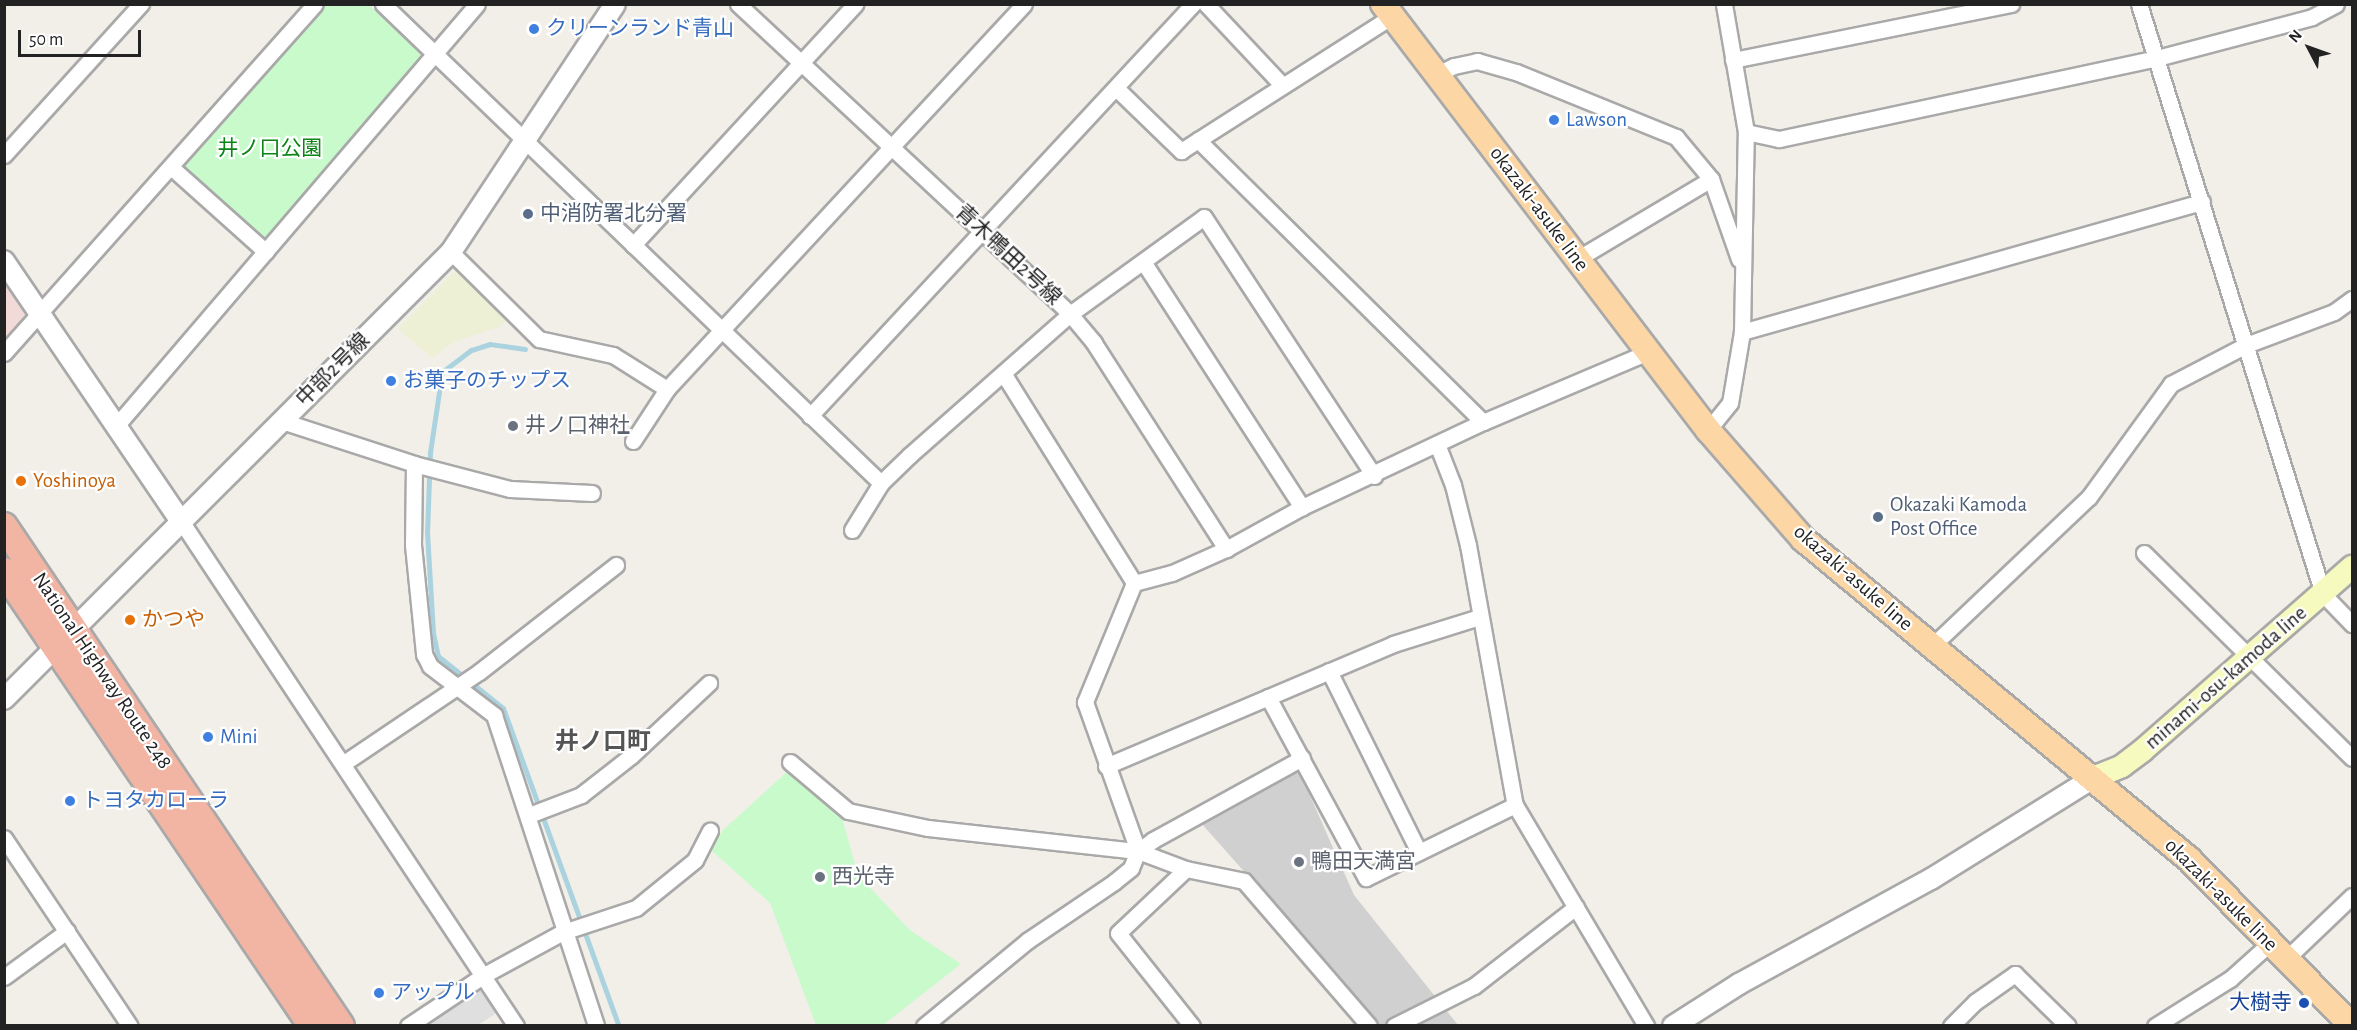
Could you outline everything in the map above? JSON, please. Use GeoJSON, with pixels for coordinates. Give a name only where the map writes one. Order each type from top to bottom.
{"type":"FeatureCollection","features":[{"type":"Feature","properties":{"kind":"highway","name":"National Highway Route 248"},"geometry":{"type":"LineString","coordinates":[[4,526],[341,1026]]}},
{"type":"Feature","properties":{"kind":"highway","name":"National Highway Route 248"},"geometry":{"type":"LineString","coordinates":[[4,572],[312,1026]]}},
{"type":"Feature","properties":{"kind":"main road","name":"okazaki-asuke line"},"geometry":{"type":"LineString","coordinates":[[1387,10],[1708,430],[1803,539],[2190,860],[2352,1026]]}},
{"type":"Feature","properties":{"kind":"main road","name":"minami-osu-kamoda line"},"geometry":{"type":"LineString","coordinates":[[2093,778],[2122,766],[2143,750],[2352,567]]}},
{"type":"Feature","properties":{"kind":"street"},"geometry":{"type":"LineString","coordinates":[[4,155],[141,4]]}},
{"type":"Feature","properties":{"kind":"street"},"geometry":{"type":"LineString","coordinates":[[4,353],[315,4]]}},
{"type":"Feature","properties":{"kind":"street"},"geometry":{"type":"LineString","coordinates":[[383,4],[881,483]]}},
{"type":"Feature","properties":{"kind":"street"},"geometry":{"type":"LineString","coordinates":[[116,426],[477,4]]}},
{"type":"Feature","properties":{"kind":"street","name":"中部2号線"},"geometry":{"type":"LineString","coordinates":[[4,699],[451,252],[615,4]]}},
{"type":"Feature","properties":{"kind":"street","name":"青木鴨田2号線"},"geometry":{"type":"LineString","coordinates":[[738,4],[1070,314],[1094,343],[1226,549]]}},
{"type":"Feature","properties":{"kind":"street"},"geometry":{"type":"LineString","coordinates":[[633,245],[855,4]]}},
{"type":"Feature","properties":{"kind":"street"},"geometry":{"type":"LineString","coordinates":[[633,441],[667,389],[1024,4]]}},
{"type":"Feature","properties":{"kind":"street"},"geometry":{"type":"LineString","coordinates":[[810,416],[1193,4]]}},
{"type":"Feature","properties":{"kind":"street"},"geometry":{"type":"LineString","coordinates":[[1206,4],[1282,85]]}},
{"type":"Feature","properties":{"kind":"street"},"geometry":{"type":"LineString","coordinates":[[1708,430],[1730,403],[1742,332],[1746,132],[1724,4]]}},
{"type":"Feature","properties":{"kind":"street"},"geometry":{"type":"LineString","coordinates":[[1733,60],[2011,4]]}},
{"type":"Feature","properties":{"kind":"street"},"geometry":{"type":"LineString","coordinates":[[2139,4],[2323,594],[2352,624]]}},
{"type":"Feature","properties":{"kind":"street"},"geometry":{"type":"LineString","coordinates":[[1746,132],[1779,138],[2157,58],[2312,17],[2336,4]]}},
{"type":"Feature","properties":{"kind":"street"},"geometry":{"type":"LineString","coordinates":[[1116,88],[1181,151],[1282,85],[1387,10]]}},
{"type":"Feature","properties":{"kind":"street"},"geometry":{"type":"LineString","coordinates":[[1436,75],[1454,66],[1477,61],[1516,72],[1676,137],[1711,179],[1743,269]]}},
{"type":"Feature","properties":{"kind":"street"},"geometry":{"type":"LineString","coordinates":[[1198,140],[1483,422]]}},
{"type":"Feature","properties":{"kind":"street"},"geometry":{"type":"LineString","coordinates":[[171,167],[266,252]]}},
{"type":"Feature","properties":{"kind":"street"},"geometry":{"type":"LineString","coordinates":[[1577,259],[1711,179]]}},
{"type":"Feature","properties":{"kind":"street"},"geometry":{"type":"LineString","coordinates":[[1742,332],[2202,202]]}},
{"type":"Feature","properties":{"kind":"street"},"geometry":{"type":"LineString","coordinates":[[852,530],[881,483],[1003,373],[1070,314],[1144,263],[1204,217],[1374,476]]}},
{"type":"Feature","properties":{"kind":"street"},"geometry":{"type":"LineString","coordinates":[[451,252],[539,339],[613,356],[667,389]]}},
{"type":"Feature","properties":{"kind":"street"},"geometry":{"type":"LineString","coordinates":[[4,261],[344,764],[516,1026]]}},
{"type":"Feature","properties":{"kind":"street"},"geometry":{"type":"LineString","coordinates":[[1144,263],[1302,507]]}},
{"type":"Feature","properties":{"kind":"street"},"geometry":{"type":"LineString","coordinates":[[1932,645],[2089,497],[2171,384],[2246,345],[2334,312],[2352,299]]}},
{"type":"Feature","properties":{"kind":"street"},"geometry":{"type":"LineString","coordinates":[[1134,583],[1172,573],[1226,549],[1302,507],[1374,476],[1483,422],[1648,351]]}},
{"type":"Feature","properties":{"kind":"street"},"geometry":{"type":"LineString","coordinates":[[1003,373],[1134,583]]}},
{"type":"Feature","properties":{"kind":"street"},"geometry":{"type":"LineString","coordinates":[[282,421],[414,464],[510,489],[592,493]]}},
{"type":"Feature","properties":{"kind":"street"},"geometry":{"type":"LineString","coordinates":[[1437,444],[1453,485],[1468,545],[1479,617],[1515,805],[1646,1026]]}},
{"type":"Feature","properties":{"kind":"street"},"geometry":{"type":"LineString","coordinates":[[414,464],[413,545],[421,641],[430,666],[494,716],[529,815],[563,932],[597,1026]]}},
{"type":"Feature","properties":{"kind":"street"},"geometry":{"type":"LineString","coordinates":[[2144,552],[2352,758]]}},
{"type":"Feature","properties":{"kind":"street"},"geometry":{"type":"LineString","coordinates":[[344,764],[479,672],[616,565]]}},
{"type":"Feature","properties":{"kind":"street"},"geometry":{"type":"LineString","coordinates":[[1134,583],[1085,702],[1138,851]]}},
{"type":"Feature","properties":{"kind":"street"},"geometry":{"type":"LineString","coordinates":[[1106,766],[1394,644],[1479,617]]}},
{"type":"Feature","properties":{"kind":"street"},"geometry":{"type":"LineString","coordinates":[[1329,671],[1419,852]]}},
{"type":"Feature","properties":{"kind":"street"},"geometry":{"type":"LineString","coordinates":[[529,815],[580,795],[631,756],[709,683]]}},
{"type":"Feature","properties":{"kind":"street"},"geometry":{"type":"LineString","coordinates":[[1269,697],[1366,878],[1515,805]]}},
{"type":"Feature","properties":{"kind":"street"},"geometry":{"type":"LineString","coordinates":[[924,1026],[1027,941],[1114,882],[1131,868],[1138,851],[1302,758]]}},
{"type":"Feature","properties":{"kind":"street"},"geometry":{"type":"LineString","coordinates":[[790,762],[848,811],[928,828],[1138,851],[1186,869],[1244,881],[1369,1026]]}},
{"type":"Feature","properties":{"kind":"street"},"geometry":{"type":"LineString","coordinates":[[1673,1026],[1739,984],[1931,879],[2093,778]]}},
{"type":"Feature","properties":{"kind":"street"},"geometry":{"type":"LineString","coordinates":[[408,1026],[484,975],[563,932],[636,908],[664,888],[695,860],[710,831]]}},
{"type":"Feature","properties":{"kind":"street"},"geometry":{"type":"LineString","coordinates":[[4,838],[130,1026]]}},
{"type":"Feature","properties":{"kind":"street"},"geometry":{"type":"LineString","coordinates":[[1186,869],[1118,933],[1192,1026]]}},
{"type":"Feature","properties":{"kind":"street"},"geometry":{"type":"LineString","coordinates":[[2155,1026],[2174,1021],[2230,979],[2277,951],[2352,896]]}},
{"type":"Feature","properties":{"kind":"street"},"geometry":{"type":"LineString","coordinates":[[1394,1026],[1474,986],[1576,907]]}},
{"type":"Feature","properties":{"kind":"street"},"geometry":{"type":"LineString","coordinates":[[4,977],[67,931]]}},
{"type":"Feature","properties":{"kind":"street"},"geometry":{"type":"LineString","coordinates":[[1951,1026],[1975,1002],[2015,974],[2068,1026]]}},
{"type":"Feature","properties":{"kind":"shaded area"},"geometry":{"type":"Polygon","coordinates":[[[4,276],[28,310],[5,341],[4,341],[4,276]]]}},
{"type":"Feature","properties":{"kind":"shaded area"},"geometry":{"type":"Polygon","coordinates":[[[1299,771],[1354,895],[1458,1025],[1380,1025],[1201,823],[1299,771]]]}},
{"type":"Feature","properties":{"kind":"shaded area"},"geometry":{"type":"Polygon","coordinates":[[[479,988],[487,990],[501,1010],[478,1025],[434,1025],[431,1021],[479,988]]]}},
{"type":"Feature","properties":{"kind":"green space","name":"井ノ口公園"},"geometry":{"type":"Polygon","coordinates":[[[324,5],[369,5],[420,53],[420,60],[266,238],[260,239],[182,172],[182,165],[324,5]]]}},
{"type":"Feature","properties":{"kind":"green space"},"geometry":{"type":"Polygon","coordinates":[[[457,269],[508,319],[501,326],[454,342],[432,358],[398,329],[457,269]]]}},
{"type":"Feature","properties":{"kind":"green space"},"geometry":{"type":"Polygon","coordinates":[[[789,770],[842,818],[858,875],[911,931],[961,964],[883,1025],[816,1025],[770,903],[711,850],[722,831],[789,770]]]}},
{"type":"Feature","properties":{"kind":"waterway"},"geometry":{"type":"LineString","coordinates":[[525,349],[490,344],[471,350],[442,372],[430,452],[427,532],[433,633],[438,656],[503,708],[619,1026]]}},
{"type":"Feature","properties":{"kind":"place","name":"クリーンランド青山"},"geometry":{"type":"Point","coordinates":[534,29]}},
{"type":"Feature","properties":{"kind":"place","name":"Lawson"},"geometry":{"type":"Point","coordinates":[1554,120]}},
{"type":"Feature","properties":{"kind":"place","name":"中消防署北分署"},"geometry":{"type":"Point","coordinates":[528,214]}},
{"type":"Feature","properties":{"kind":"place","name":"お菓子のチップス"},"geometry":{"type":"Point","coordinates":[391,381]}},
{"type":"Feature","properties":{"kind":"place","name":"井ノ口神社"},"geometry":{"type":"Point","coordinates":[513,426]}},
{"type":"Feature","properties":{"kind":"place","name":"Yoshinoya"},"geometry":{"type":"Point","coordinates":[21,481]}},
{"type":"Feature","properties":{"kind":"place","name":"Okazaki Kamoda Post Office"},"geometry":{"type":"Point","coordinates":[1878,517]}},
{"type":"Feature","properties":{"kind":"place","name":"かつや"},"geometry":{"type":"Point","coordinates":[130,620]}},
{"type":"Feature","properties":{"kind":"place","name":"Mini"},"geometry":{"type":"Point","coordinates":[208,737]}},
{"type":"Feature","properties":{"kind":"place","name":"トヨタカローラ"},"geometry":{"type":"Point","coordinates":[70,801]}},
{"type":"Feature","properties":{"kind":"place","name":"鴨田天満宮"},"geometry":{"type":"Point","coordinates":[1299,862]}},
{"type":"Feature","properties":{"kind":"place","name":"西光寺"},"geometry":{"type":"Point","coordinates":[820,877]}},
{"type":"Feature","properties":{"kind":"place","name":"アップル"},"geometry":{"type":"Point","coordinates":[379,993]}},
{"type":"Feature","properties":{"kind":"place","name":"大樹寺"},"geometry":{"type":"Point","coordinates":[2304,1003]}},
{"type":"Feature","properties":{"kind":"district","name":"井ノ口町"},"geometry":{"type":"Point","coordinates":[603,743]}}]}
